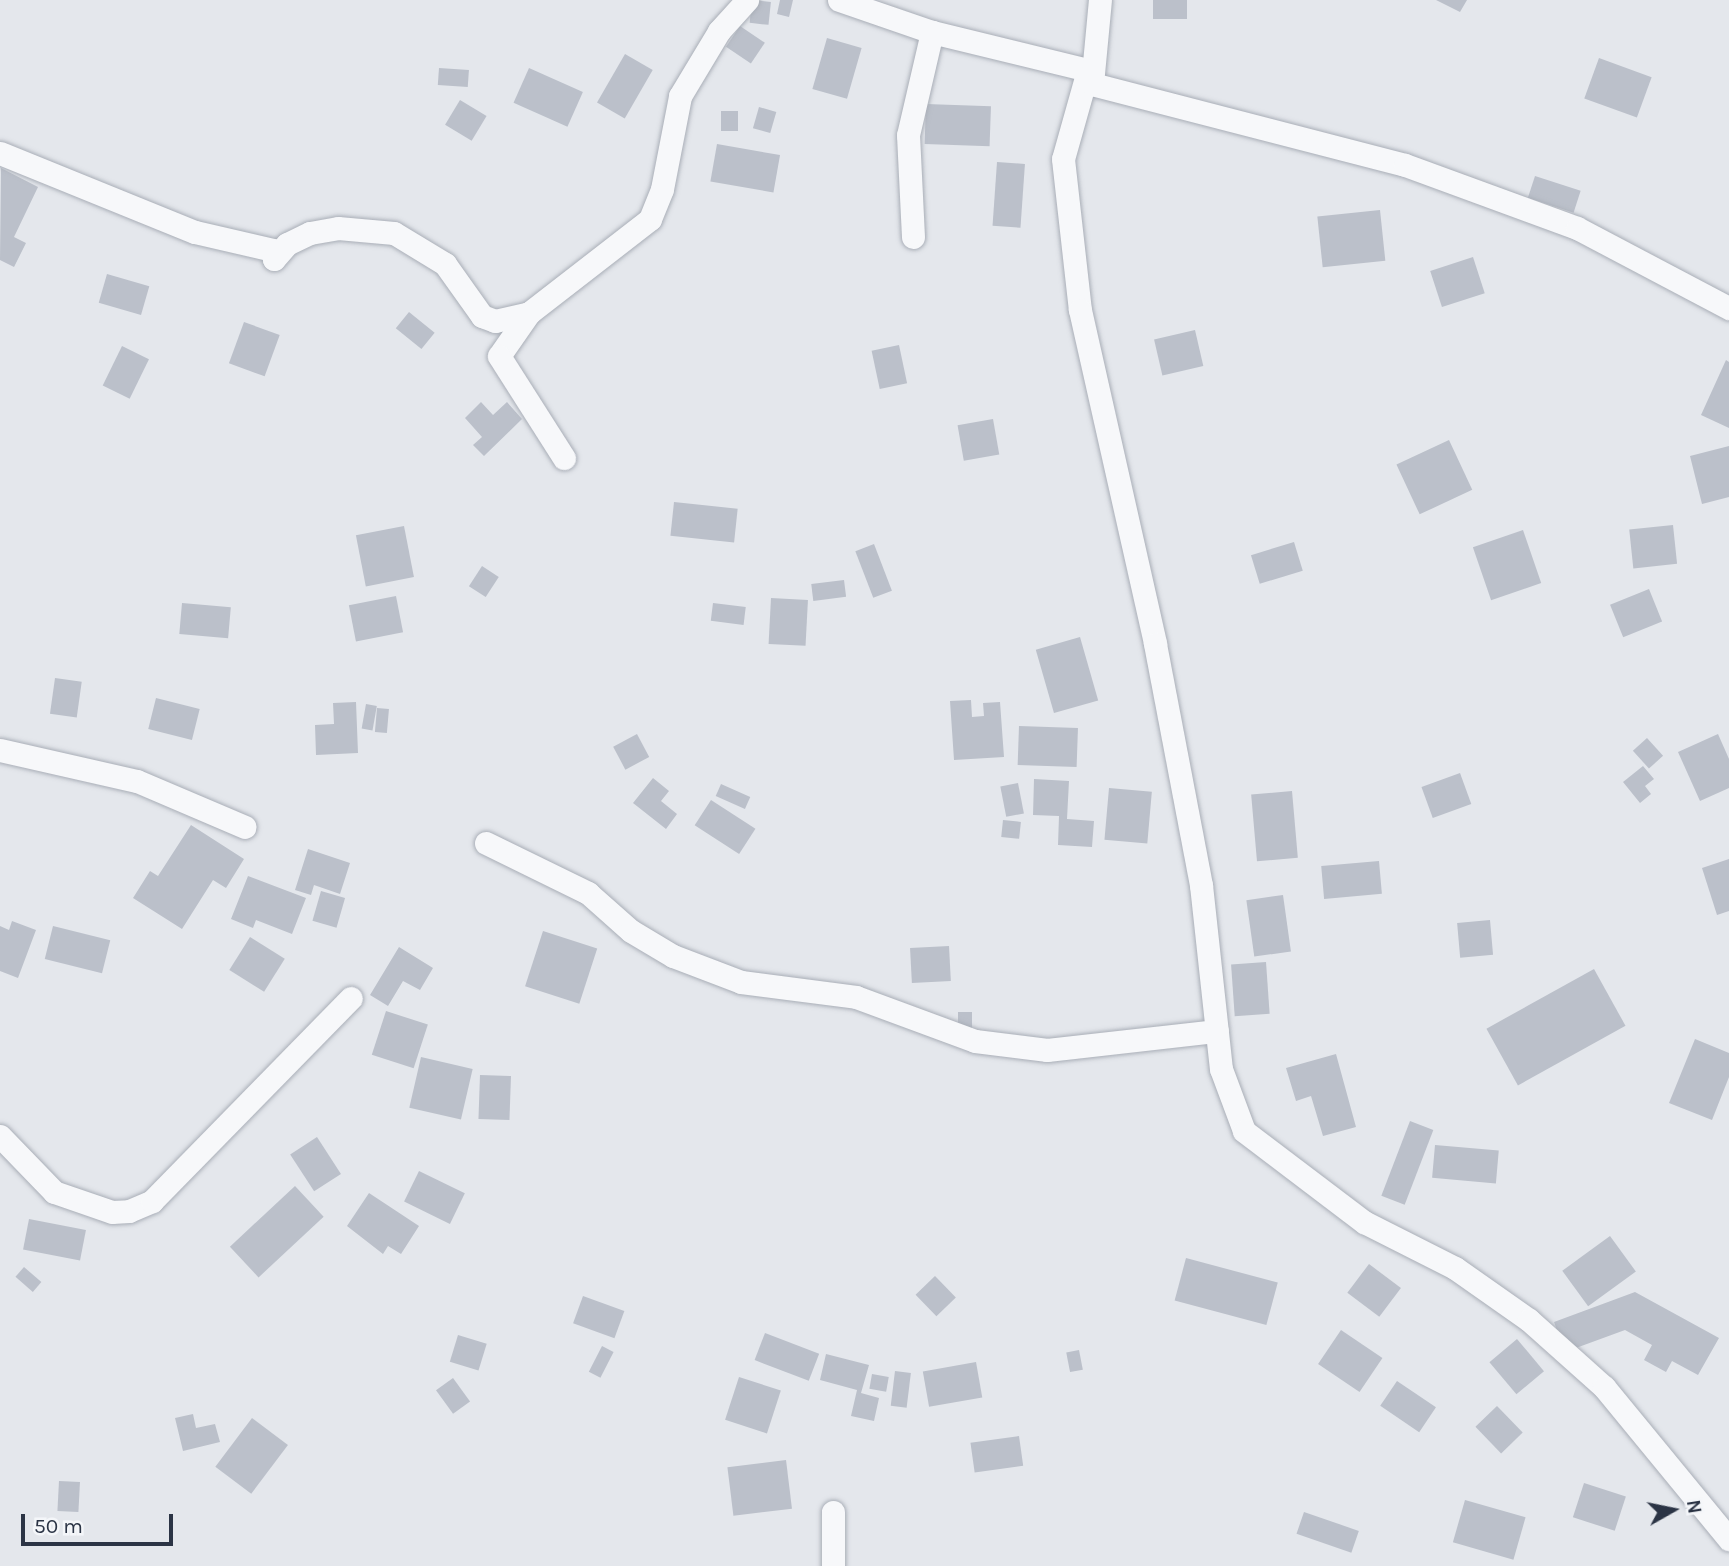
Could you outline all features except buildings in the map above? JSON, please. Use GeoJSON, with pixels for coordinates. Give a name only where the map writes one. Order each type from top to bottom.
{"type":"FeatureCollection","features":[{"type":"Feature","properties":{"kind":"street"},"geometry":{"type":"LineString","coordinates":[[564,458],[499,356],[529,313],[650,219],[662,189],[680,96],[719,31],[747,0]]}},
{"type":"Feature","properties":{"kind":"street"},"geometry":{"type":"LineString","coordinates":[[839,0],[932,32],[1405,165],[1577,228],[1729,308]]}},
{"type":"Feature","properties":{"kind":"street"},"geometry":{"type":"LineString","coordinates":[[1100,0],[1090,77],[1063,159],[1068,228],[1080,310],[1155,643],[1201,886],[1222,1069],[1244,1132],[1364,1222],[1455,1268],[1529,1320],[1604,1387],[1729,1539]]}},
{"type":"Feature","properties":{"kind":"street"},"geometry":{"type":"LineString","coordinates":[[913,237],[908,135],[932,32]]}},
{"type":"Feature","properties":{"kind":"street"},"geometry":{"type":"LineString","coordinates":[[0,153],[195,232],[273,250],[274,259],[287,244],[310,233],[338,228],[394,233],[445,264],[482,316],[495,321],[529,313]]}},
{"type":"Feature","properties":{"kind":"street"},"geometry":{"type":"LineString","coordinates":[[0,750],[137,781],[245,827]]}},
{"type":"Feature","properties":{"kind":"street"},"geometry":{"type":"LineString","coordinates":[[486,843],[588,893],[631,931],[673,956],[741,982],[856,997],[975,1041],[1035,1048],[1217,1031]]}},
{"type":"Feature","properties":{"kind":"street"},"geometry":{"type":"LineString","coordinates":[[0,1136],[54,1192],[112,1212],[129,1212],[152,1200],[351,998]]}},
{"type":"Feature","properties":{"kind":"street"},"geometry":{"type":"LineString","coordinates":[[832,1511],[833,1566]]}}]}
